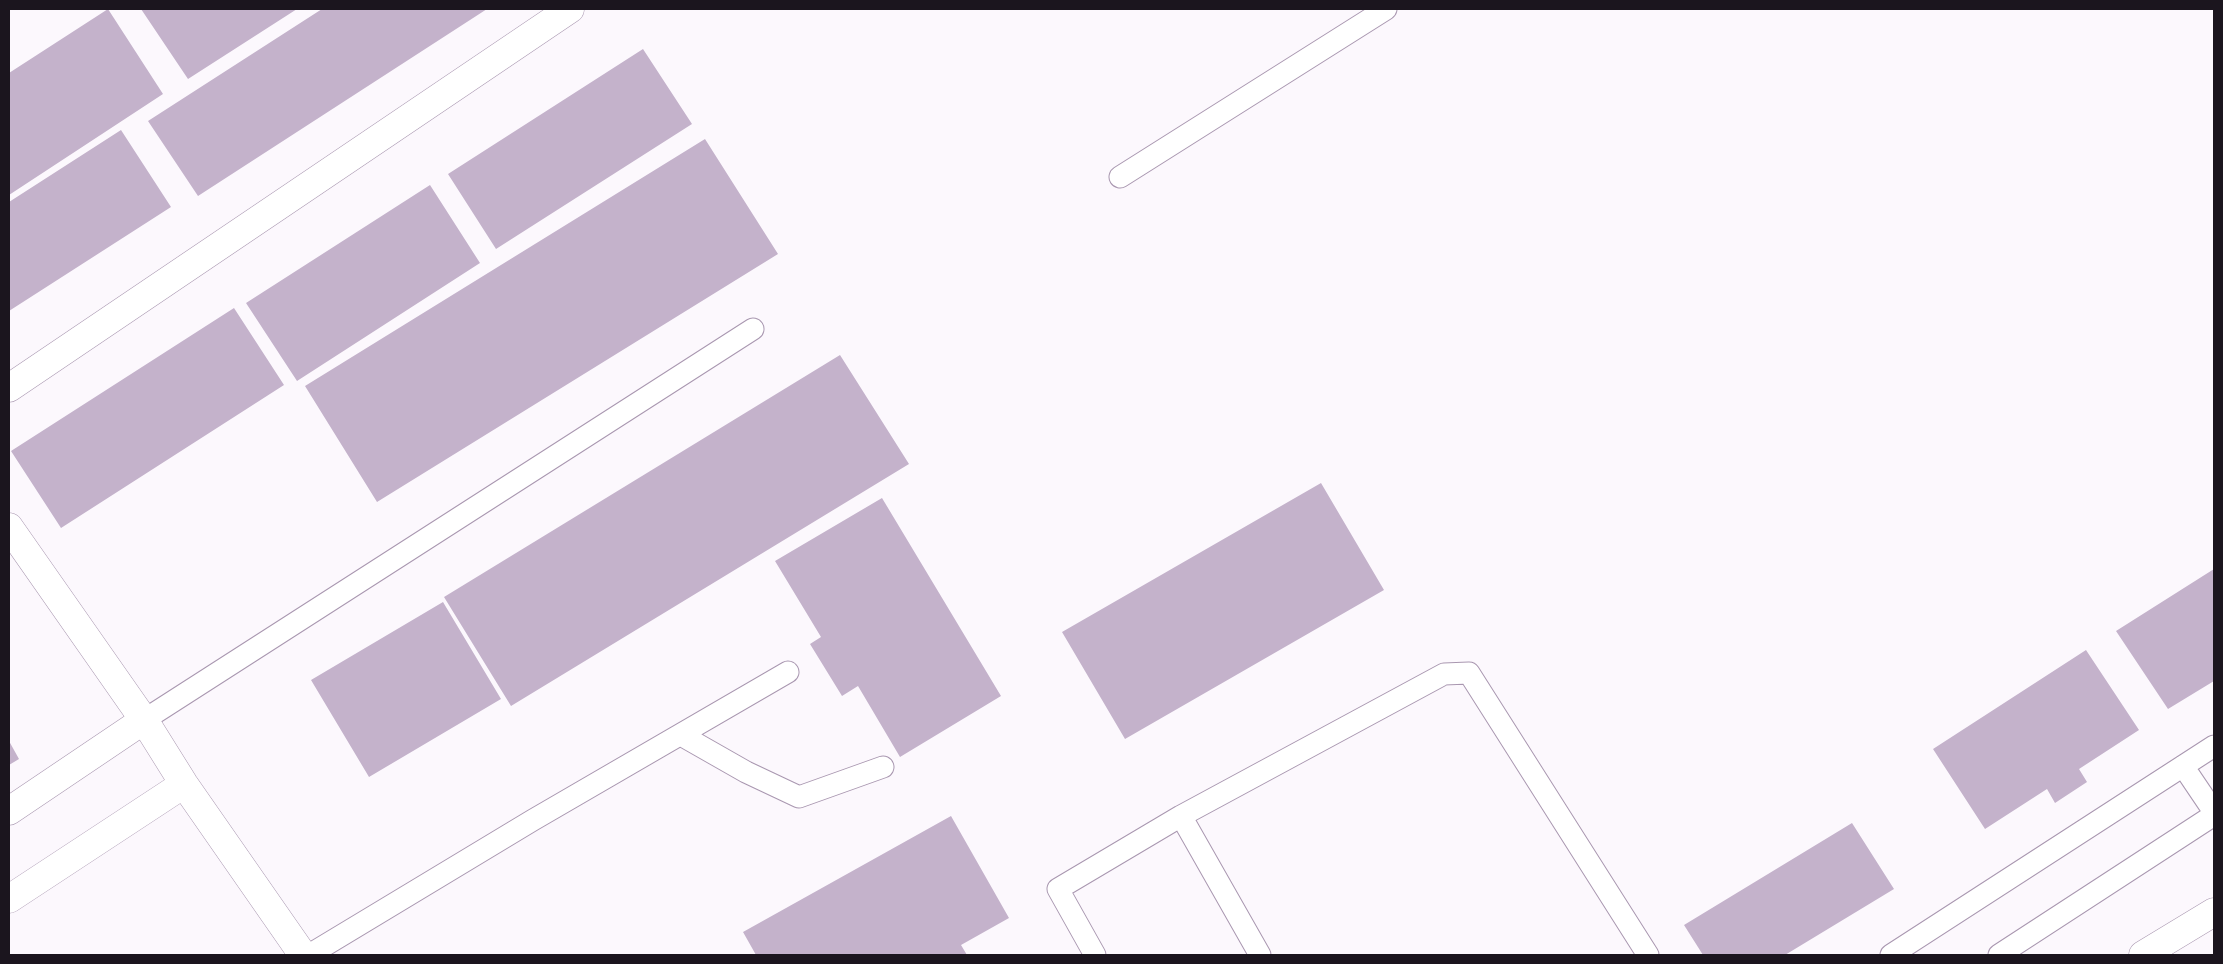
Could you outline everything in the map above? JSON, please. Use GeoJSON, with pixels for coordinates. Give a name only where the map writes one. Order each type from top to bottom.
{"type":"FeatureCollection","features":[{"type":"Feature","properties":{"kind":"street"},"geometry":{"type":"LineString","coordinates":[[9,388],[570,9]]}},
{"type":"Feature","properties":{"kind":"street"},"geometry":{"type":"LineString","coordinates":[[9,527],[144,720],[184,784],[303,955]]}},
{"type":"Feature","properties":{"kind":"street"},"geometry":{"type":"LineString","coordinates":[[9,811],[144,720]]}},
{"type":"Feature","properties":{"kind":"street"},"geometry":{"type":"LineString","coordinates":[[9,899],[184,784]]}},
{"type":"Feature","properties":{"kind":"street"},"geometry":{"type":"LineString","coordinates":[[2143,955],[2214,912]]}},
{"type":"Feature","properties":{"kind":"lane"},"geometry":{"type":"LineString","coordinates":[[1120,177],[1386,9]]}},
{"type":"Feature","properties":{"kind":"lane"},"geometry":{"type":"LineString","coordinates":[[144,720],[753,329]]}},
{"type":"Feature","properties":{"kind":"lane"},"geometry":{"type":"LineString","coordinates":[[309,955],[533,820],[788,672]]}},
{"type":"Feature","properties":{"kind":"lane"},"geometry":{"type":"LineString","coordinates":[[1095,955],[1058,889],[1181,816],[1444,674],[1469,673],[1648,955]]}},
{"type":"Feature","properties":{"kind":"lane"},"geometry":{"type":"LineString","coordinates":[[681,735],[746,772],[799,797],[883,767]]}},
{"type":"Feature","properties":{"kind":"lane"},"geometry":{"type":"LineString","coordinates":[[1891,955],[2214,746]]}},
{"type":"Feature","properties":{"kind":"lane"},"geometry":{"type":"LineString","coordinates":[[1999,955],[2214,814],[2183,766]]}},
{"type":"Feature","properties":{"kind":"lane"},"geometry":{"type":"LineString","coordinates":[[1181,816],[1260,955]]}},
{"type":"Feature","properties":{"kind":"building"},"geometry":{"type":"Polygon","coordinates":[[[108,9],[163,94],[9,195],[9,73],[108,9]]]}},
{"type":"Feature","properties":{"kind":"building"},"geometry":{"type":"Polygon","coordinates":[[[141,9],[297,9],[188,79],[141,9]]]}},
{"type":"Feature","properties":{"kind":"building"},"geometry":{"type":"Polygon","coordinates":[[[322,9],[487,9],[198,196],[148,121],[322,9]]]}},
{"type":"Feature","properties":{"kind":"building"},"geometry":{"type":"Polygon","coordinates":[[[643,49],[692,124],[496,249],[448,174],[643,49]]]}},
{"type":"Feature","properties":{"kind":"building"},"geometry":{"type":"Polygon","coordinates":[[[121,130],[171,207],[9,311],[9,202],[121,130]]]}},
{"type":"Feature","properties":{"kind":"building"},"geometry":{"type":"Polygon","coordinates":[[[705,139],[778,254],[377,502],[305,386],[705,139]]]}},
{"type":"Feature","properties":{"kind":"building"},"geometry":{"type":"Polygon","coordinates":[[[430,185],[480,263],[297,381],[246,303],[430,185]]]}},
{"type":"Feature","properties":{"kind":"building"},"geometry":{"type":"Polygon","coordinates":[[[234,308],[284,385],[61,528],[11,451],[234,308]]]}},
{"type":"Feature","properties":{"kind":"building"},"geometry":{"type":"Polygon","coordinates":[[[840,355],[909,464],[511,706],[444,597],[840,355]]]}},
{"type":"Feature","properties":{"kind":"building"},"geometry":{"type":"Polygon","coordinates":[[[1321,483],[1384,590],[1125,739],[1062,632],[1321,483]]]}},
{"type":"Feature","properties":{"kind":"building"},"geometry":{"type":"Polygon","coordinates":[[[882,498],[1001,696],[900,757],[858,686],[842,696],[810,644],[821,637],[775,561],[882,498]]]}},
{"type":"Feature","properties":{"kind":"building"},"geometry":{"type":"Polygon","coordinates":[[[2214,569],[2214,681],[2168,709],[2116,631],[2214,569]]]}},
{"type":"Feature","properties":{"kind":"building"},"geometry":{"type":"Polygon","coordinates":[[[443,602],[501,699],[369,777],[311,680],[443,602]]]}},
{"type":"Feature","properties":{"kind":"building"},"geometry":{"type":"Polygon","coordinates":[[[2086,650],[2139,730],[2079,769],[2087,782],[2055,803],[2047,789],[1985,829],[1933,749],[2086,650]]]}},
{"type":"Feature","properties":{"kind":"building"},"geometry":{"type":"Polygon","coordinates":[[[9,741],[19,759],[9,765],[9,741]]]}},
{"type":"Feature","properties":{"kind":"building"},"geometry":{"type":"Polygon","coordinates":[[[951,816],[1009,918],[961,945],[967,955],[756,955],[743,932],[951,816]]]}},
{"type":"Feature","properties":{"kind":"building"},"geometry":{"type":"Polygon","coordinates":[[[1852,823],[1894,889],[1785,955],[1703,955],[1684,925],[1852,823]]]}}]}
